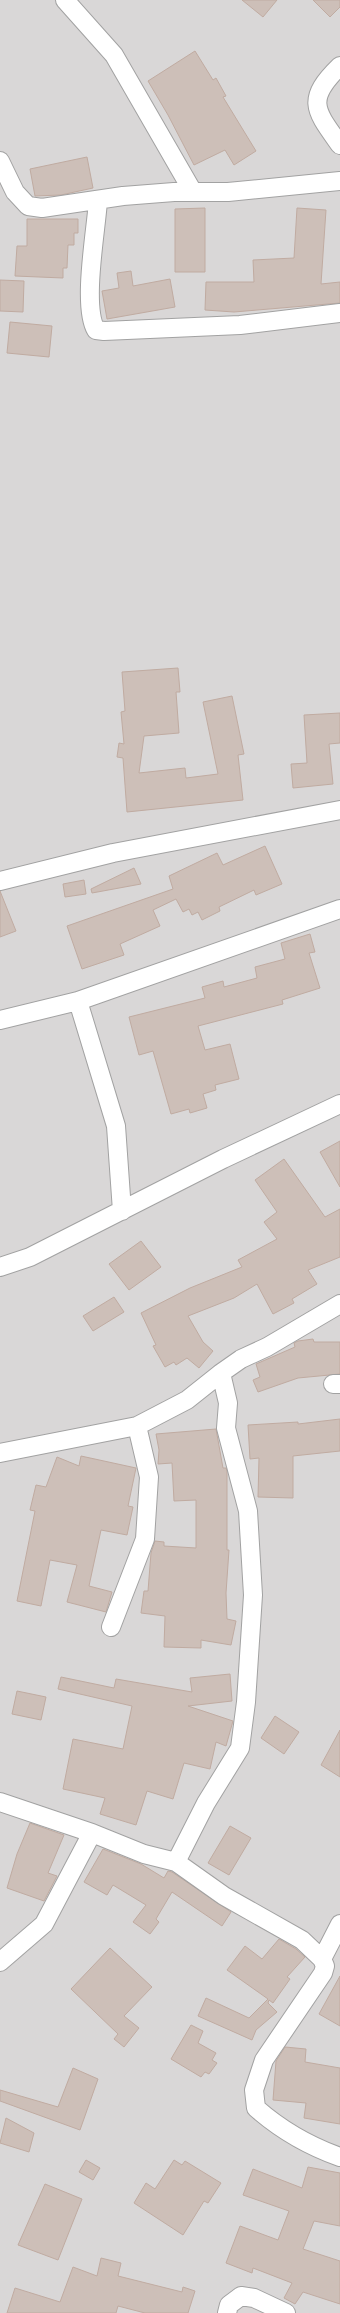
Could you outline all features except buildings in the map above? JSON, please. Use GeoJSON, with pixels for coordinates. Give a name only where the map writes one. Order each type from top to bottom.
{"type":"FeatureCollection","features":[{"type":"Feature","properties":{"kind":"street"},"geometry":{"type":"LineString","coordinates":[[66,0],[114,55],[193,192]]}},
{"type":"Feature","properties":{"kind":"street"},"geometry":{"type":"LineString","coordinates":[[340,66],[318,92],[317,98],[317,110],[340,145]]}},
{"type":"Feature","properties":{"kind":"street"},"geometry":{"type":"LineString","coordinates":[[0,161],[15,192],[28,206],[42,208],[98,202],[123,196],[193,192],[228,192],[340,181]]}},
{"type":"Feature","properties":{"kind":"street"},"geometry":{"type":"LineString","coordinates":[[98,202],[90,297],[91,321],[96,330],[104,331],[240,325],[340,313]]}},
{"type":"Feature","properties":{"kind":"street"},"geometry":{"type":"LineString","coordinates":[[0,881],[113,853],[340,810]]}},
{"type":"Feature","properties":{"kind":"street"},"geometry":{"type":"LineString","coordinates":[[0,1020],[78,1001],[340,909]]}},
{"type":"Feature","properties":{"kind":"street"},"geometry":{"type":"LineString","coordinates":[[78,1001],[116,1126],[122,1211]]}},
{"type":"Feature","properties":{"kind":"street"},"geometry":{"type":"LineString","coordinates":[[0,1267],[30,1257],[230,1155],[340,1104]]}},
{"type":"Feature","properties":{"kind":"street"},"geometry":{"type":"LineString","coordinates":[[0,1453],[137,1426],[187,1400],[241,1359],[267,1347],[340,1304]]}},
{"type":"Feature","properties":{"kind":"street"},"geometry":{"type":"LineString","coordinates":[[176,1862],[206,1803],[240,1748],[246,1702],[253,1595],[248,1511],[226,1428],[228,1403],[221,1374]]}},
{"type":"Feature","properties":{"kind":"street"},"geometry":{"type":"LineString","coordinates":[[111,1627],[144,1539],[149,1477],[137,1426]]}},
{"type":"Feature","properties":{"kind":"street"},"geometry":{"type":"LineString","coordinates":[[0,1802],[92,1833],[144,1854],[176,1862],[224,1896],[302,1940],[322,1959],[325,1966],[324,1973],[264,2060],[254,2090],[256,2108],[272,2122],[302,2141],[340,2157]]}},
{"type":"Feature","properties":{"kind":"street"},"geometry":{"type":"LineString","coordinates":[[0,1962],[44,1924],[92,1833]]}},
{"type":"Feature","properties":{"kind":"street"},"geometry":{"type":"LineString","coordinates":[[322,1959],[340,1924]]}},
{"type":"Feature","properties":{"kind":"street"},"geometry":{"type":"LineString","coordinates":[[227,2313],[229,2305],[241,2296],[254,2298],[286,2313]]}},
{"type":"Feature","properties":{"kind":"shaded area"},"geometry":{"type":"Polygon","coordinates":[[[0,0],[340,0],[340,2313],[0,2313],[0,0]]]}}]}
